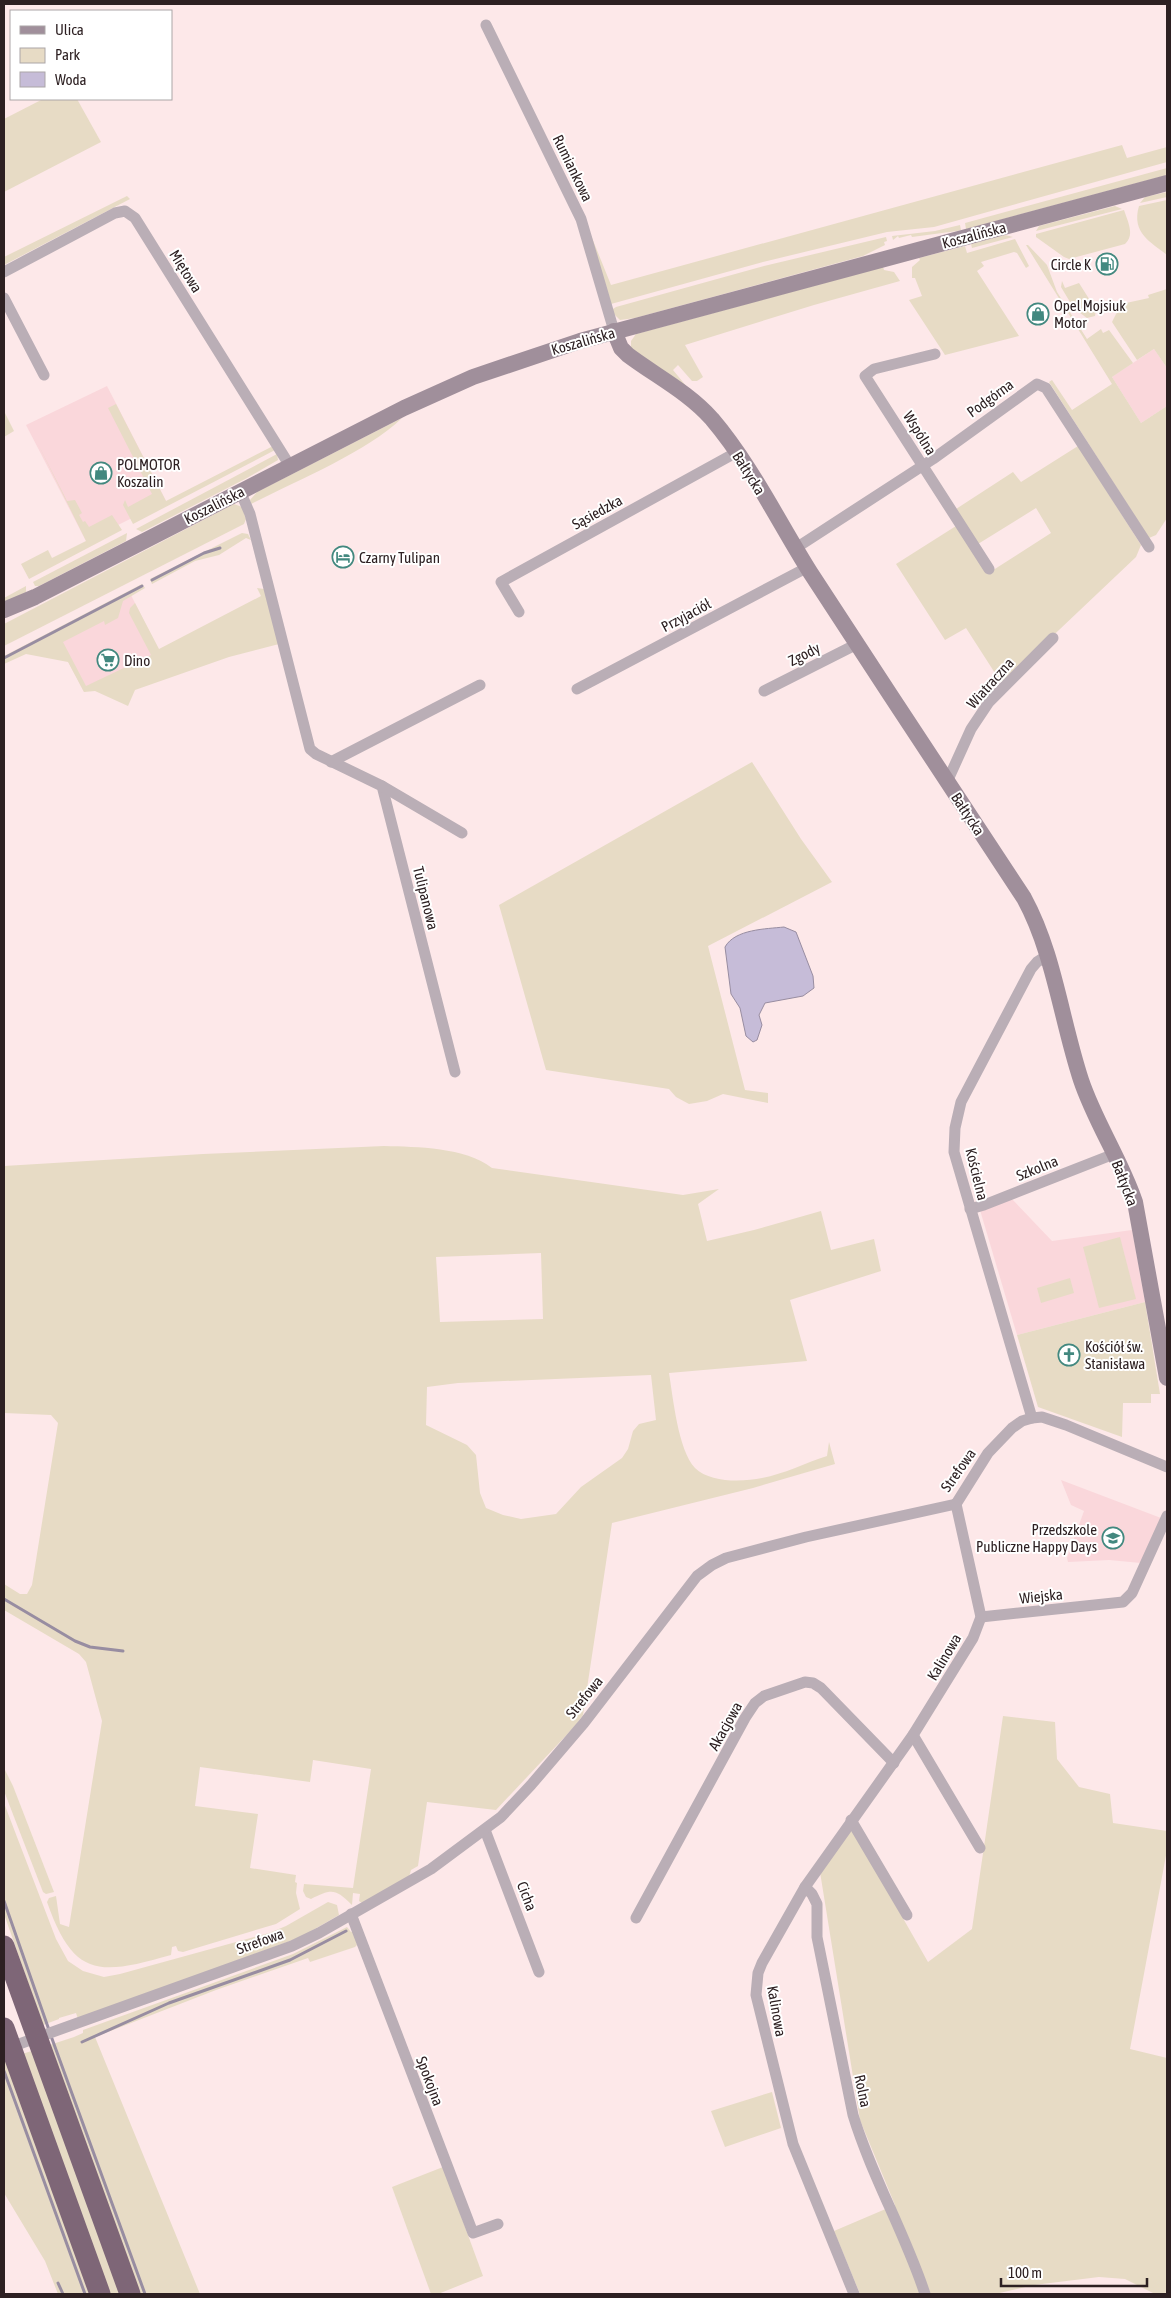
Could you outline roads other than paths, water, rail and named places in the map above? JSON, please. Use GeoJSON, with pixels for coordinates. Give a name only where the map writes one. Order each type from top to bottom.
{"type":"FeatureCollection","features":[{"type":"Feature","properties":{"kind":"highway"},"geometry":{"type":"LineString","coordinates":[[4,1946],[130,2294]]}},
{"type":"Feature","properties":{"kind":"highway"},"geometry":{"type":"LineString","coordinates":[[4,2028],[100,2294]]}},
{"type":"Feature","properties":{"kind":"main road","name":"Koszalińska"},"geometry":{"type":"LineString","coordinates":[[4,610],[35,597],[240,491],[456,383],[526,358],[614,331],[1167,183]]}},
{"type":"Feature","properties":{"kind":"main road","name":"Bałtycka"},"geometry":{"type":"LineString","coordinates":[[614,331],[621,348],[628,355],[699,407],[737,452],[808,568],[1024,898],[1035,919],[1048,955],[1060,1008],[1081,1082],[1126,1177],[1135,1202],[1167,1378]]}},
{"type":"Feature","properties":{"kind":"main road","name":"Koszalińska"},"geometry":{"type":"LineString","coordinates":[[4,618],[35,597]]}},
{"type":"Feature","properties":{"kind":"street","name":"Rumiankowa"},"geometry":{"type":"LineString","coordinates":[[486,25],[581,219],[614,331]]}},
{"type":"Feature","properties":{"kind":"street","name":"Miętowa"},"geometry":{"type":"LineString","coordinates":[[4,272],[115,213],[125,212],[135,218],[290,466]]}},
{"type":"Feature","properties":{"kind":"street"},"geometry":{"type":"LineString","coordinates":[[4,298],[44,375]]}},
{"type":"Feature","properties":{"kind":"street","name":"Wspólna"},"geometry":{"type":"LineString","coordinates":[[935,354],[874,369],[866,376],[989,569]]}},
{"type":"Feature","properties":{"kind":"street","name":"Podgórna"},"geometry":{"type":"LineString","coordinates":[[796,548],[922,466],[1037,384],[1042,385],[1150,547]]}},
{"type":"Feature","properties":{"kind":"street","name":"Sąsiedzka"},"geometry":{"type":"LineString","coordinates":[[519,612],[501,582],[737,452]]}},
{"type":"Feature","properties":{"kind":"street"},"geometry":{"type":"LineString","coordinates":[[240,491],[250,514],[310,749],[331,762],[382,786],[462,833]]}},
{"type":"Feature","properties":{"kind":"street","name":"Przyjaciół"},"geometry":{"type":"LineString","coordinates":[[577,689],[808,568]]}},
{"type":"Feature","properties":{"kind":"street","name":"Wiatraczna"},"geometry":{"type":"LineString","coordinates":[[947,782],[970,729],[989,702],[1053,638]]}},
{"type":"Feature","properties":{"kind":"street","name":"Zgody"},"geometry":{"type":"LineString","coordinates":[[764,691],[857,644]]}},
{"type":"Feature","properties":{"kind":"street"},"geometry":{"type":"LineString","coordinates":[[331,762],[480,685]]}},
{"type":"Feature","properties":{"kind":"street","name":"Tulipanowa"},"geometry":{"type":"LineString","coordinates":[[382,786],[455,1072]]}},
{"type":"Feature","properties":{"kind":"street","name":"Kościelna"},"geometry":{"type":"LineString","coordinates":[[1032,1418],[954,1152],[955,1128],[961,1102],[1031,969],[1037,962],[1048,955]]}},
{"type":"Feature","properties":{"kind":"street","name":"Szkolna"},"geometry":{"type":"LineString","coordinates":[[970,1209],[1114,1154]]}},
{"type":"Feature","properties":{"kind":"street"},"geometry":{"type":"LineString","coordinates":[[1032,1418],[1042,1417],[1074,1428],[1167,1467]]}},
{"type":"Feature","properties":{"kind":"street","name":"Strefowa"},"geometry":{"type":"LineString","coordinates":[[4,2050],[292,1946],[431,1869],[485,1830],[531,1785],[596,1708],[697,1576],[726,1558],[806,1537],[956,1504],[988,1453],[1012,1428],[1022,1421],[1032,1418]]}},
{"type":"Feature","properties":{"kind":"street"},"geometry":{"type":"LineString","coordinates":[[956,1504],[981,1617]]}},
{"type":"Feature","properties":{"kind":"street","name":"Wiejska"},"geometry":{"type":"LineString","coordinates":[[981,1617],[1123,1602],[1132,1593],[1167,1516]]}},
{"type":"Feature","properties":{"kind":"street","name":"Kalinowa"},"geometry":{"type":"LineString","coordinates":[[854,2294],[793,2144],[756,1995],[760,1968],[805,1887],[913,1735],[973,1638],[981,1617]]}},
{"type":"Feature","properties":{"kind":"street","name":"Akacjowa"},"geometry":{"type":"LineString","coordinates":[[636,1918],[745,1718],[755,1703],[764,1696],[805,1682],[813,1683],[821,1688],[894,1763]]}},
{"type":"Feature","properties":{"kind":"street"},"geometry":{"type":"LineString","coordinates":[[913,1735],[980,1848]]}},
{"type":"Feature","properties":{"kind":"street"},"geometry":{"type":"LineString","coordinates":[[852,1820],[907,1915]]}},
{"type":"Feature","properties":{"kind":"street","name":"Cicha"},"geometry":{"type":"LineString","coordinates":[[485,1830],[539,1972]]}},
{"type":"Feature","properties":{"kind":"street","name":"Rolna"},"geometry":{"type":"LineString","coordinates":[[805,1887],[812,1894],[817,1904],[817,1937],[853,2115],[925,2294]]}},
{"type":"Feature","properties":{"kind":"street","name":"Spokojna"},"geometry":{"type":"LineString","coordinates":[[351,1914],[473,2233],[498,2224]]}},
{"type":"Feature","properties":{"kind":"water"},"geometry":{"type":"Polygon","coordinates":[[[784,927],[796,932],[813,976],[814,988],[803,996],[765,1003],[759,1015],[762,1025],[757,1040],[753,1042],[746,1036],[740,1008],[731,994],[725,947],[730,941],[743,933],[784,927]]]}},
{"type":"Feature","properties":{"kind":"waterway"},"geometry":{"type":"LineString","coordinates":[[152,580],[204,553],[220,548]]}},
{"type":"Feature","properties":{"kind":"waterway"},"geometry":{"type":"LineString","coordinates":[[4,658],[142,586]]}},
{"type":"Feature","properties":{"kind":"waterway"},"geometry":{"type":"LineString","coordinates":[[4,1599],[75,1641],[90,1647],[123,1651]]}},
{"type":"Feature","properties":{"kind":"waterway"},"geometry":{"type":"LineString","coordinates":[[4,1901],[49,2030]]}},
{"type":"Feature","properties":{"kind":"waterway"},"geometry":{"type":"LineString","coordinates":[[82,2042],[169,2003],[290,1960],[346,1931]]}},
{"type":"Feature","properties":{"kind":"waterway"},"geometry":{"type":"LineString","coordinates":[[51,2036],[145,2294]]}},
{"type":"Feature","properties":{"kind":"waterway"},"geometry":{"type":"LineString","coordinates":[[4,2071],[85,2294]]}},
{"type":"Feature","properties":{"kind":"waterway"},"geometry":{"type":"LineString","coordinates":[[58,2283],[63,2294]]}},
{"type":"Feature","properties":{"kind":"place","name":"Circle K"},"geometry":{"type":"Point","coordinates":[1107,264]}},
{"type":"Feature","properties":{"kind":"place","name":"Opel Mojsiuk Motor"},"geometry":{"type":"Point","coordinates":[1038,314]}},
{"type":"Feature","properties":{"kind":"place","name":"POLMOTOR Koszalin"},"geometry":{"type":"Point","coordinates":[101,473]}},
{"type":"Feature","properties":{"kind":"place","name":"Czarny Tulipan"},"geometry":{"type":"Point","coordinates":[343,557]}},
{"type":"Feature","properties":{"kind":"place","name":"Dino"},"geometry":{"type":"Point","coordinates":[108,660]}},
{"type":"Feature","properties":{"kind":"place","name":"Kościół św. Stanisława"},"geometry":{"type":"Point","coordinates":[1069,1355]}},
{"type":"Feature","properties":{"kind":"place","name":"Przedszkole Publiczne Happy Days"},"geometry":{"type":"Point","coordinates":[1113,1538]}}]}
